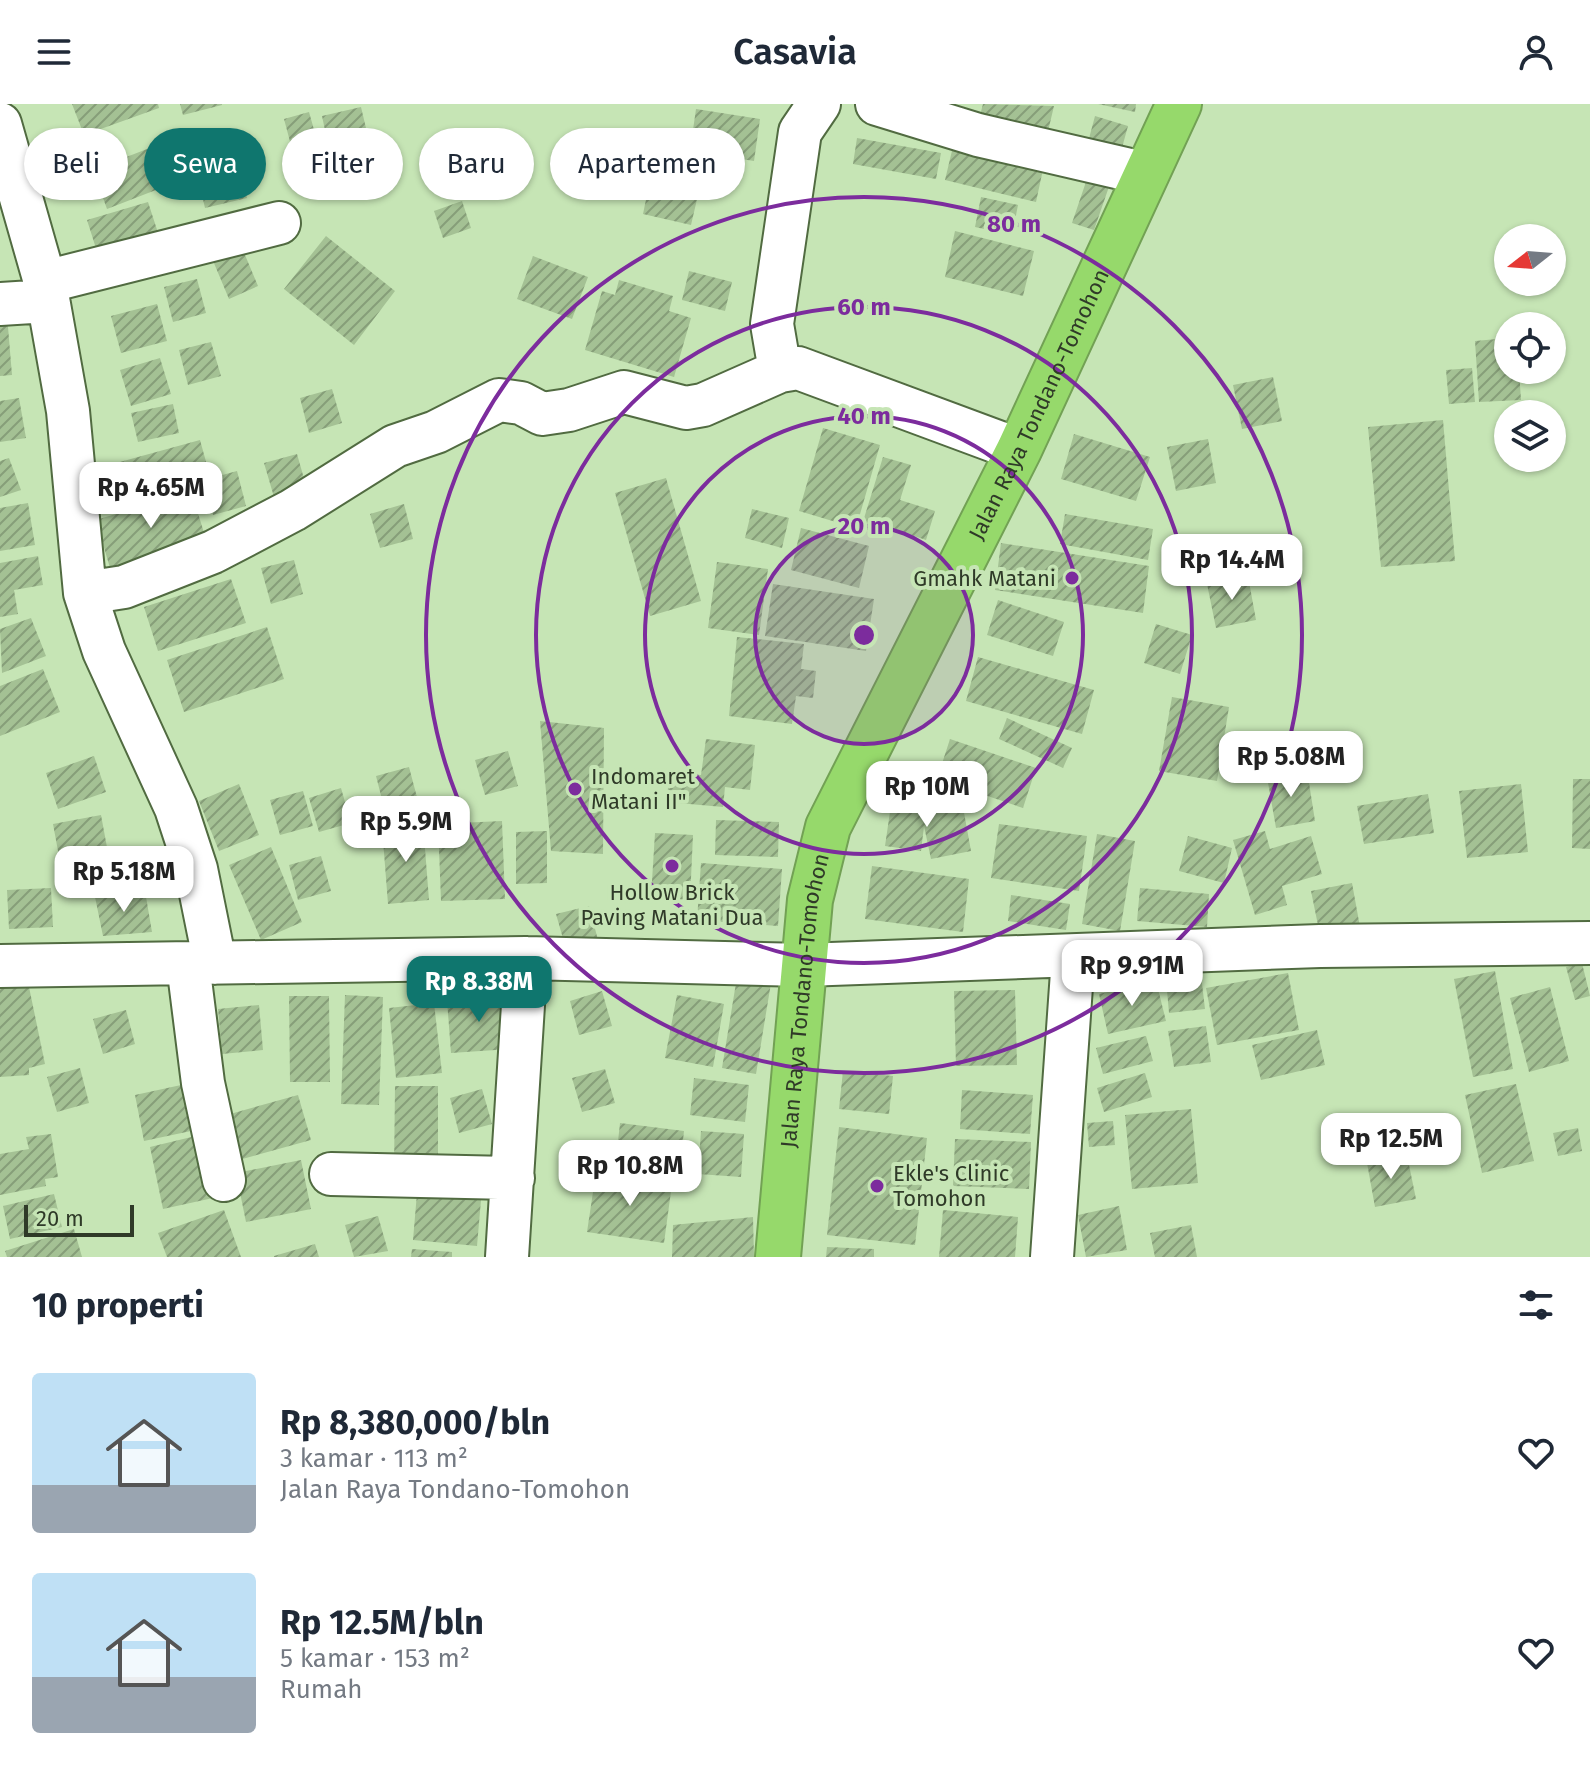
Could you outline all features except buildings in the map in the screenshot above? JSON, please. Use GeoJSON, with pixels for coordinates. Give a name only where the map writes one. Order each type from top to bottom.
{"type":"FeatureCollection","features":[{"type":"Feature","properties":{"kind":"highway","name":"Jalan Raya Tondano-Tomohon"},"geometry":{"type":"LineString","coordinates":[[778,1257],[810,900],[828,827],[1019,450],[1179,104]]}},
{"type":"Feature","properties":{"kind":"street"},"geometry":{"type":"LineString","coordinates":[[780,371],[772,324],[800,132],[819,104]]}},
{"type":"Feature","properties":{"kind":"street"},"geometry":{"type":"LineString","coordinates":[[877,104],[978,135],[1147,174]]}},
{"type":"Feature","properties":{"kind":"street"},"geometry":{"type":"LineString","coordinates":[[0,124],[46,292],[68,411],[85,593],[104,651],[176,808],[196,869],[202,963],[203,1083],[224,1180]]}},
{"type":"Feature","properties":{"kind":"street"},"geometry":{"type":"LineString","coordinates":[[0,304],[279,223]]}},
{"type":"Feature","properties":{"kind":"street"},"geometry":{"type":"LineString","coordinates":[[85,593],[124,587],[213,552],[293,510],[395,446],[436,432],[499,400],[521,403],[542,414],[569,410],[607,394],[624,392],[686,408],[703,405],[780,371],[798,368],[1019,450]]}},
{"type":"Feature","properties":{"kind":"street"},"geometry":{"type":"LineString","coordinates":[[0,966],[526,958],[804,965],[1073,958],[1320,946],[1590,943]]}},
{"type":"Feature","properties":{"kind":"street"},"geometry":{"type":"LineString","coordinates":[[507,1257],[526,958]]}},
{"type":"Feature","properties":{"kind":"street"},"geometry":{"type":"LineString","coordinates":[[1052,1257],[1073,958]]}},
{"type":"Feature","properties":{"kind":"street"},"geometry":{"type":"LineString","coordinates":[[331,1174],[513,1178]]}},
{"type":"Feature","properties":{"kind":"place","name":"Gmahk Matani"},"geometry":{"type":"Point","coordinates":[1072,578]}},
{"type":"Feature","properties":{"kind":"place","name":"Indomaret Matani II\""},"geometry":{"type":"Point","coordinates":[575,789]}},
{"type":"Feature","properties":{"kind":"place","name":"Hollow Brick Paving Matani Dua"},"geometry":{"type":"Point","coordinates":[672,866]}},
{"type":"Feature","properties":{"kind":"place","name":"Ekle's Clinic Tomohon"},"geometry":{"type":"Point","coordinates":[877,1186]}}]}
